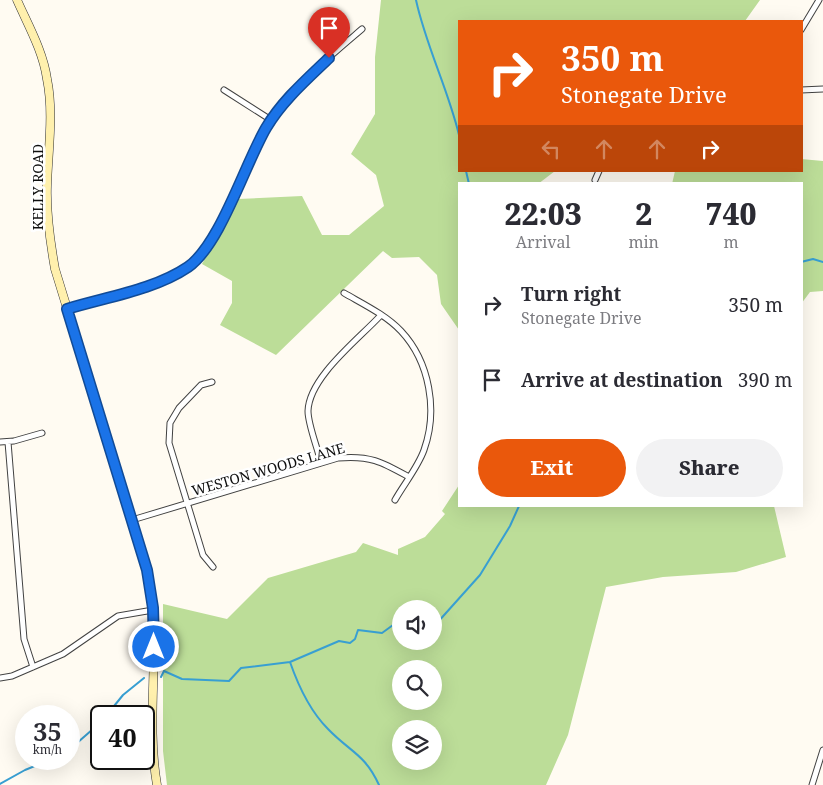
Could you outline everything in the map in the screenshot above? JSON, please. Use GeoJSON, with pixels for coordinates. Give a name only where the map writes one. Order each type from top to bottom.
{"type":"FeatureCollection","features":[{"type":"Feature","properties":{"kind":"street","name":"KELLY ROAD"},"geometry":{"type":"LineString","coordinates":[[17,0],[40,53],[48,79],[50,112],[48,230],[55,269],[147,570],[153,610],[152,719],[157,785]]}},
{"type":"Feature","properties":{"kind":"street"},"geometry":{"type":"LineString","coordinates":[[803,27],[819,0]]}},
{"type":"Feature","properties":{"kind":"street"},"geometry":{"type":"LineString","coordinates":[[67,309],[166,279],[196,261],[218,228],[255,149],[271,120],[298,88],[362,29]]}},
{"type":"Feature","properties":{"kind":"street"},"geometry":{"type":"LineString","coordinates":[[803,90],[823,89]]}},
{"type":"Feature","properties":{"kind":"street"},"geometry":{"type":"LineString","coordinates":[[224,90],[271,120]]}},
{"type":"Feature","properties":{"kind":"street"},"geometry":{"type":"LineString","coordinates":[[595,180],[598,172]]}},
{"type":"Feature","properties":{"kind":"street"},"geometry":{"type":"LineString","coordinates":[[344,293],[381,315],[402,332],[421,361],[430,393],[430,424],[424,451],[395,500]]}},
{"type":"Feature","properties":{"kind":"street"},"geometry":{"type":"LineString","coordinates":[[321,463],[308,412],[312,391],[322,377],[381,315]]}},
{"type":"Feature","properties":{"kind":"street"},"geometry":{"type":"LineString","coordinates":[[212,382],[201,385],[179,408],[170,423],[169,443],[203,555],[213,567]]}},
{"type":"Feature","properties":{"kind":"street"},"geometry":{"type":"LineString","coordinates":[[0,442],[42,434]]}},
{"type":"Feature","properties":{"kind":"street"},"geometry":{"type":"LineString","coordinates":[[8,442],[24,639],[33,667]]}},
{"type":"Feature","properties":{"kind":"street","name":"WESTON WOODS LANE"},"geometry":{"type":"LineString","coordinates":[[132,520],[338,458],[360,456],[384,463],[408,477]]}},
{"type":"Feature","properties":{"kind":"street"},"geometry":{"type":"LineString","coordinates":[[0,678],[12,676],[63,654],[118,616],[153,610]]}},
{"type":"Feature","properties":{"kind":"street"},"geometry":{"type":"LineString","coordinates":[[812,785],[823,750]]}},
{"type":"Feature","properties":{"kind":"green space"},"geometry":{"type":"Polygon","coordinates":[[[381,0],[760,0],[746,20],[458,20],[458,172],[554,172],[541,182],[458,182],[458,329],[441,304],[437,275],[419,257],[392,258],[383,251],[276,355],[220,325],[232,303],[232,281],[202,264],[238,199],[302,196],[322,235],[349,235],[384,206],[376,175],[351,154],[375,114],[375,57],[381,0]]]}},
{"type":"Feature","properties":{"kind":"green space"},"geometry":{"type":"Polygon","coordinates":[[[803,159],[823,161],[823,291],[810,292],[803,301],[803,182],[672,182],[675,172],[803,172],[803,159]]]}},
{"type":"Feature","properties":{"kind":"green space"},"geometry":{"type":"Polygon","coordinates":[[[458,487],[458,507],[774,507],[786,557],[736,572],[663,577],[606,587],[568,735],[546,785],[167,785],[163,751],[163,604],[227,619],[268,578],[356,552],[363,543],[398,555],[398,549],[425,537],[445,514],[442,511],[458,487]]]}},
{"type":"Feature","properties":{"kind":"waterway"},"geometry":{"type":"LineString","coordinates":[[416,0],[425,34],[458,132]]}},
{"type":"Feature","properties":{"kind":"waterway"},"geometry":{"type":"LineString","coordinates":[[466,172],[469,182]]}},
{"type":"Feature","properties":{"kind":"waterway"},"geometry":{"type":"LineString","coordinates":[[803,262],[813,259],[823,262]]}},
{"type":"Feature","properties":{"kind":"waterway"},"geometry":{"type":"LineString","coordinates":[[442,617],[480,575],[510,526],[519,507]]}},
{"type":"Feature","properties":{"kind":"waterway"},"geometry":{"type":"LineString","coordinates":[[161,677],[164,671],[182,679],[229,681],[241,668],[290,662],[339,641],[350,643],[355,639],[358,630],[382,633],[392,626]]}},
{"type":"Feature","properties":{"kind":"waterway"},"geometry":{"type":"LineString","coordinates":[[290,662],[301,689],[316,715],[336,737],[363,760],[379,785]]}},
{"type":"Feature","properties":{"kind":"waterway"},"geometry":{"type":"LineString","coordinates":[[115,705],[123,695],[144,678]]}},
{"type":"Feature","properties":{"kind":"waterway"},"geometry":{"type":"LineString","coordinates":[[80,740],[90,732]]}},
{"type":"Feature","properties":{"kind":"waterway"},"geometry":{"type":"LineString","coordinates":[[0,784],[25,770]]}},
{"type":"Feature","properties":{"kind":"route"},"geometry":{"type":"LineString","coordinates":[[154,647],[153,608],[147,570],[67,309],[166,279],[196,261],[210,243],[218,228],[266,128],[282,104],[329,58]]}}]}
